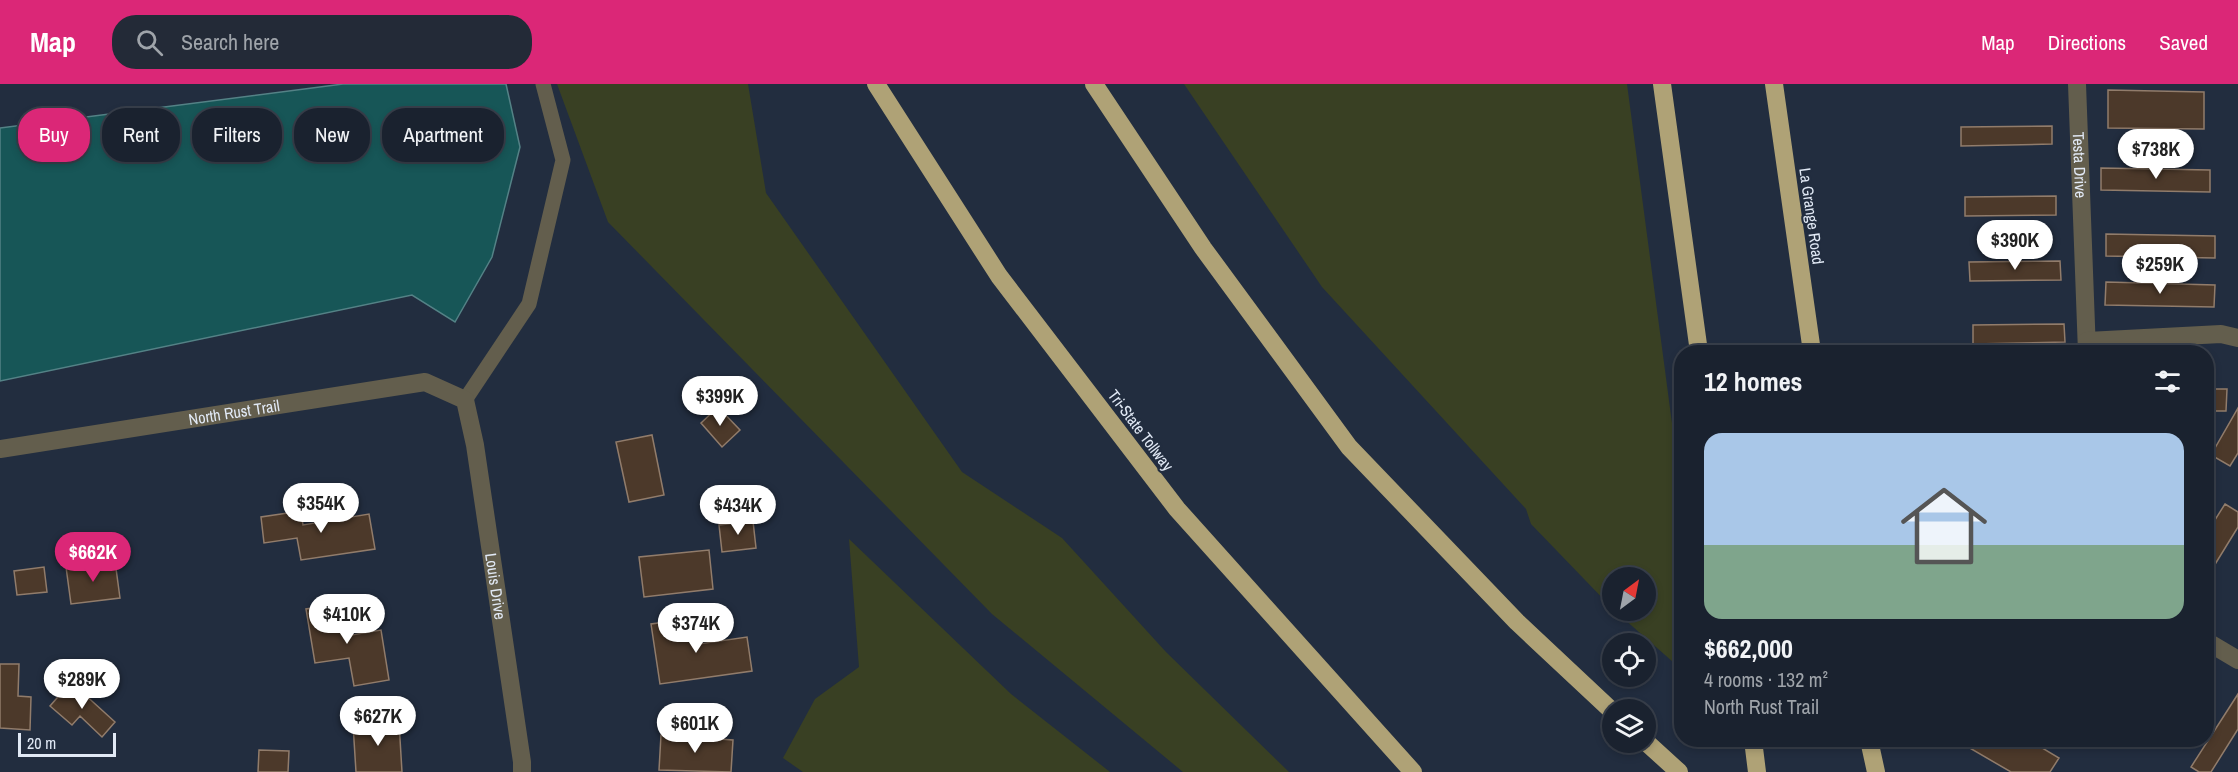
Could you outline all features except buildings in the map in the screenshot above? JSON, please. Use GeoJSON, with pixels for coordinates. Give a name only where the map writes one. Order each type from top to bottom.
{"type":"FeatureCollection","features":[{"type":"Feature","properties":{"kind":"highway","name":"Tri-State Tollway"},"geometry":{"type":"LineString","coordinates":[[876,84],[999,276],[1177,509],[1413,772]]}},
{"type":"Feature","properties":{"kind":"highway"},"geometry":{"type":"LineString","coordinates":[[1094,84],[1203,249],[1349,447],[1517,622],[1602,702]]}},
{"type":"Feature","properties":{"kind":"highway"},"geometry":{"type":"LineString","coordinates":[[1662,84],[1699,345]]}},
{"type":"Feature","properties":{"kind":"highway","name":"La Grange Road"},"geometry":{"type":"LineString","coordinates":[[1774,84],[1811,345]]}},
{"type":"Feature","properties":{"kind":"highway"},"geometry":{"type":"LineString","coordinates":[[1754,747],[1757,772]]}},
{"type":"Feature","properties":{"kind":"highway"},"geometry":{"type":"LineString","coordinates":[[1871,747],[1876,772]]}},
{"type":"Feature","properties":{"kind":"highway"},"geometry":{"type":"LineString","coordinates":[[1656,751],[1679,772]]}},
{"type":"Feature","properties":{"kind":"street","name":"Testa Drive"},"geometry":{"type":"LineString","coordinates":[[2077,84],[2087,345]]}},
{"type":"Feature","properties":{"kind":"street"},"geometry":{"type":"LineString","coordinates":[[2108,345],[2221,334],[2238,338]]}},
{"type":"Feature","properties":{"kind":"street","name":"North Rust Trail"},"geometry":{"type":"LineString","coordinates":[[0,449],[425,382],[465,400]]}},
{"type":"Feature","properties":{"kind":"street","name":"Louis Drive"},"geometry":{"type":"LineString","coordinates":[[465,400],[479,468],[522,772]]}},
{"type":"Feature","properties":{"kind":"street"},"geometry":{"type":"LineString","coordinates":[[2214,646],[2238,660]]}},
{"type":"Feature","properties":{"kind":"lane"},"geometry":{"type":"LineString","coordinates":[[465,400],[529,304],[563,160],[543,84]]}},
{"type":"Feature","properties":{"kind":"shaded area"},"geometry":{"type":"Polygon","coordinates":[[[343,84],[506,84],[520,147],[492,257],[455,322],[412,295],[0,381],[0,128],[18,126],[18,162],[90,162],[90,116],[102,115],[102,162],[180,162],[180,108],[156,108],[343,84]]]}},
{"type":"Feature","properties":{"kind":"shaded area"},"geometry":{"type":"Polygon","coordinates":[[[557,84],[748,84],[766,193],[962,472],[1062,538],[1166,652],[1289,772],[1183,772],[992,614],[608,222],[557,84]]]}},
{"type":"Feature","properties":{"kind":"shaded area"},"geometry":{"type":"Polygon","coordinates":[[[1184,84],[1627,84],[1674,438],[1674,663],[1656,647],[1656,633],[1640,633],[1626,621],[1656,621],[1656,567],[1602,567],[1602,598],[1531,524],[1526,509],[1322,287],[1184,84]]]}},
{"type":"Feature","properties":{"kind":"shaded area"},"geometry":{"type":"Polygon","coordinates":[[[849,539],[1011,694],[1110,772],[803,772],[783,758],[815,699],[859,667],[849,539]]]}}]}
